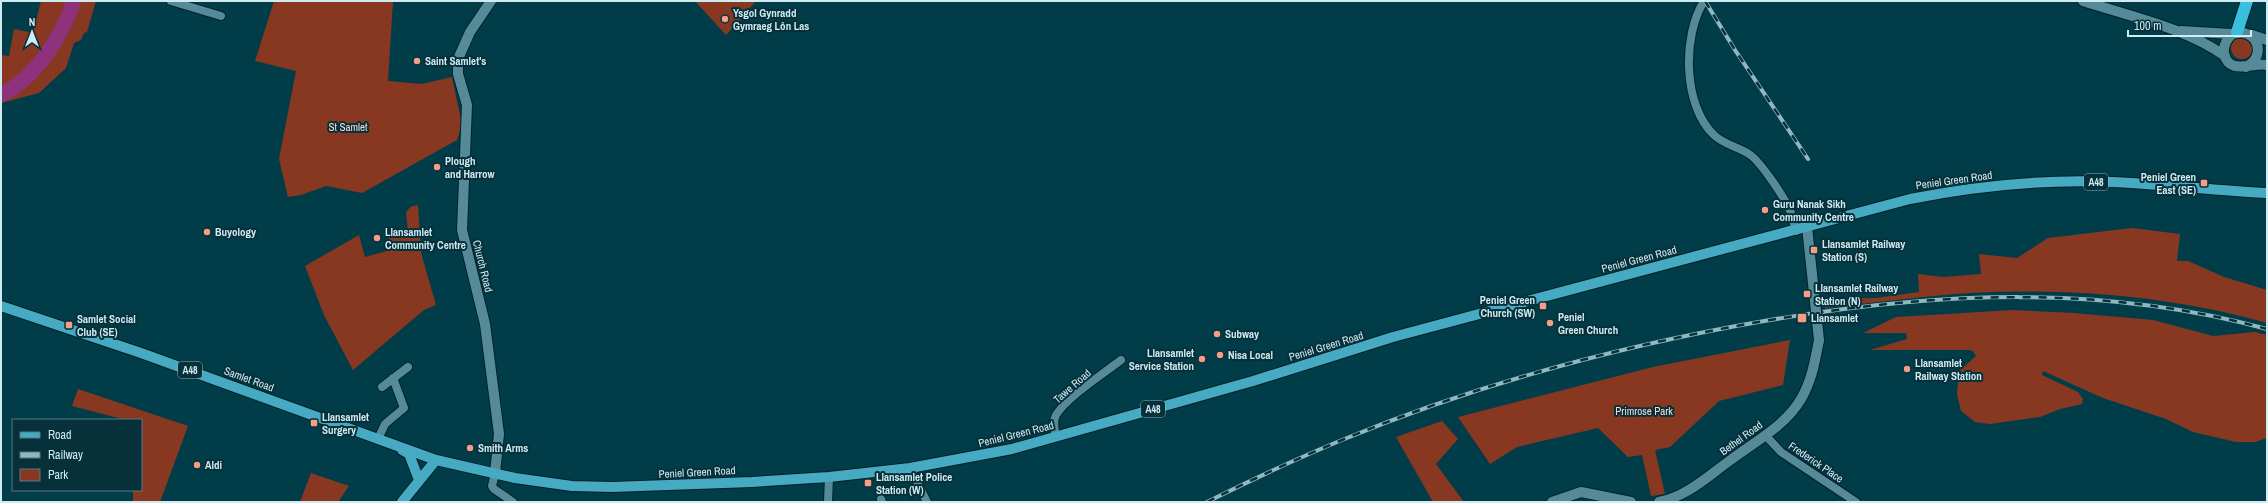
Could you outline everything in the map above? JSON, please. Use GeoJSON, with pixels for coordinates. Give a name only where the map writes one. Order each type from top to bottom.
{"type":"FeatureCollection","features":[{"type":"Feature","properties":{"kind":"highway"},"geometry":{"type":"LineString","coordinates":[[2234,33],[2241,23],[2247,1]]}},
{"type":"Feature","properties":{"kind":"main road","name":"Peniel Green Road"},"geometry":{"type":"LineString","coordinates":[[436,460],[539,482],[612,487],[829,477],[910,468],[984,455],[1056,437],[1260,379],[1394,337],[1910,199],[1972,188],[2026,184],[2112,182],[2267,193]]}},
{"type":"Feature","properties":{"kind":"main road","name":"Peniel Green Road"},"geometry":{"type":"LineString","coordinates":[[2219,189],[2267,201]]}},
{"type":"Feature","properties":{"kind":"main road","name":"Samlet Road"},"geometry":{"type":"LineString","coordinates":[[1,306],[140,353],[436,460]]}},
{"type":"Feature","properties":{"kind":"main road"},"geometry":{"type":"LineString","coordinates":[[394,445],[409,454],[419,480]]}},
{"type":"Feature","properties":{"kind":"main road"},"geometry":{"type":"LineString","coordinates":[[402,502],[436,460]]}},
{"type":"Feature","properties":{"kind":"street"},"geometry":{"type":"LineString","coordinates":[[171,1],[221,16]]}},
{"type":"Feature","properties":{"kind":"street","name":"Church Road"},"geometry":{"type":"LineString","coordinates":[[491,1],[470,32],[458,59],[458,74],[467,105],[462,230],[485,324],[499,434],[494,473]]}},
{"type":"Feature","properties":{"kind":"street"},"geometry":{"type":"LineString","coordinates":[[1704,1],[1698,10],[1693,27],[1689,72],[1693,98],[1701,119],[1715,137],[1756,159],[1787,205],[1796,230]]}},
{"type":"Feature","properties":{"kind":"street"},"geometry":{"type":"LineString","coordinates":[[2083,1],[2171,29],[2217,50],[2233,65],[2246,67],[2267,65]]}},
{"type":"Feature","properties":{"kind":"street"},"geometry":{"type":"LineString","coordinates":[[2171,29],[2252,35],[2267,40]]}},
{"type":"Feature","properties":{"kind":"street"},"geometry":{"type":"LineString","coordinates":[[2225,56],[2225,44],[2234,33]]}},
{"type":"Feature","properties":{"kind":"street"},"geometry":{"type":"LineString","coordinates":[[2246,67],[2256,60],[2260,50],[2259,44],[2252,35]]}},
{"type":"Feature","properties":{"kind":"street","name":"Bethel Road"},"geometry":{"type":"LineString","coordinates":[[1659,502],[1682,494],[1766,436],[1801,400],[1812,373],[1819,340],[1808,227]]}},
{"type":"Feature","properties":{"kind":"street","name":"Tawe Road"},"geometry":{"type":"LineString","coordinates":[[1056,437],[1054,426],[1056,415],[1074,397],[1121,360]]}},
{"type":"Feature","properties":{"kind":"street"},"geometry":{"type":"LineString","coordinates":[[382,387],[408,367]]}},
{"type":"Feature","properties":{"kind":"street"},"geometry":{"type":"LineString","coordinates":[[378,439],[385,424],[404,408],[393,378]]}},
{"type":"Feature","properties":{"kind":"street","name":"Frederick Place"},"geometry":{"type":"LineString","coordinates":[[1766,436],[1781,452],[1856,502]]}},
{"type":"Feature","properties":{"kind":"street"},"geometry":{"type":"LineString","coordinates":[[910,468],[927,502]]}},
{"type":"Feature","properties":{"kind":"street"},"geometry":{"type":"LineString","coordinates":[[494,473],[492,486],[513,502]]}},
{"type":"Feature","properties":{"kind":"street"},"geometry":{"type":"LineString","coordinates":[[828,502],[829,477]]}},
{"type":"Feature","properties":{"kind":"street"},"geometry":{"type":"LineString","coordinates":[[1552,502],[1581,492],[1631,502]]}},
{"type":"Feature","properties":{"kind":"green space"},"geometry":{"type":"Polygon","coordinates":[[[41,1],[96,1],[87,32],[84,33],[81,40],[74,43],[66,68],[39,93],[1,103],[1,55],[9,56],[14,29],[33,33],[41,1]]]}},
{"type":"Feature","properties":{"kind":"green space","name":"St Samlet"},"geometry":{"type":"Polygon","coordinates":[[[274,1],[393,1],[388,81],[422,84],[452,77],[462,125],[457,140],[362,193],[326,186],[301,195],[288,197],[279,159],[296,71],[255,61],[274,1]]]}},
{"type":"Feature","properties":{"kind":"green space","name":"Ysgol Gynradd Gymraeg Lôn Las"},"geometry":{"type":"Polygon","coordinates":[[[695,1],[756,1],[726,35],[695,1]]]}},
{"type":"Feature","properties":{"kind":"green space"},"geometry":{"type":"Polygon","coordinates":[[[2242,37],[2250,40],[2253,48],[2250,56],[2242,59],[2234,56],[2231,48],[2234,40],[2242,37]]]}},
{"type":"Feature","properties":{"kind":"green space"},"geometry":{"type":"Polygon","coordinates":[[[418,205],[421,253],[436,305],[424,310],[353,370],[324,315],[305,266],[359,235],[365,257],[390,250],[388,237],[408,231],[406,213],[410,207],[418,205]]]}},
{"type":"Feature","properties":{"kind":"green space"},"geometry":{"type":"Polygon","coordinates":[[[2132,228],[2180,234],[2177,261],[2188,261],[2224,277],[2267,290],[2267,323],[2194,306],[2157,300],[2083,293],[2008,292],[1952,294],[1825,308],[1825,299],[1876,298],[1919,292],[1918,274],[1943,277],[1981,274],[1979,254],[2017,258],[2048,238],[2132,228]]]}},
{"type":"Feature","properties":{"kind":"green space"},"geometry":{"type":"Polygon","coordinates":[[[2013,310],[2074,313],[2153,320],[2213,336],[2255,332],[2267,335],[2267,438],[2255,442],[2236,442],[2193,432],[2166,419],[2103,398],[2043,371],[2042,375],[2078,392],[2083,399],[2082,404],[2060,409],[2040,417],[1990,424],[1975,422],[1961,411],[1957,394],[1959,371],[1976,356],[1973,351],[1870,350],[1907,339],[1906,333],[1863,333],[1896,317],[2013,310]]]}},
{"type":"Feature","properties":{"kind":"green space","name":"Primrose Park"},"geometry":{"type":"Polygon","coordinates":[[[1790,340],[1783,385],[1719,401],[1670,447],[1655,450],[1665,494],[1651,496],[1642,455],[1628,457],[1598,428],[1517,447],[1490,464],[1458,417],[1653,367],[1790,340]]]}},
{"type":"Feature","properties":{"kind":"green space"},"geometry":{"type":"Polygon","coordinates":[[[78,389],[188,426],[160,502],[133,502],[133,491],[142,491],[142,419],[122,419],[72,406],[78,389]]]}},
{"type":"Feature","properties":{"kind":"green space"},"geometry":{"type":"Polygon","coordinates":[[[1442,421],[1458,439],[1436,464],[1464,502],[1433,502],[1396,437],[1442,421]]]}},
{"type":"Feature","properties":{"kind":"green space"},"geometry":{"type":"Polygon","coordinates":[[[311,473],[349,486],[338,502],[300,502],[311,473]]]}},
{"type":"Feature","properties":{"kind":"waterway"},"geometry":{"type":"LineString","coordinates":[[1,95],[26,78],[46,55],[55,42],[69,15],[74,1]]}},
{"type":"Feature","properties":{"kind":"railway"},"geometry":{"type":"LineString","coordinates":[[1705,1],[1735,50],[1808,159]]}},
{"type":"Feature","properties":{"kind":"railway"},"geometry":{"type":"LineString","coordinates":[[1207,502],[1342,440],[1446,401],[1553,368],[1606,354],[1661,341],[1770,320],[1895,303],[2020,297],[2082,299],[2143,305],[2205,315],[2267,329]]}},
{"type":"Feature","properties":{"kind":"place","name":"Ysgol Gynradd Gymraeg Lôn Las"},"geometry":{"type":"Point","coordinates":[725,19]}},
{"type":"Feature","properties":{"kind":"place","name":"Saint Samlet's"},"geometry":{"type":"Point","coordinates":[417,61]}},
{"type":"Feature","properties":{"kind":"place","name":"Plough and Harrow"},"geometry":{"type":"Point","coordinates":[437,167]}},
{"type":"Feature","properties":{"kind":"place","name":"Peniel Green East (SE)"},"geometry":{"type":"Point","coordinates":[2204,183]}},
{"type":"Feature","properties":{"kind":"place","name":"Guru Nanak Sikh Community Centre"},"geometry":{"type":"Point","coordinates":[1765,210]}},
{"type":"Feature","properties":{"kind":"place","name":"Buyology"},"geometry":{"type":"Point","coordinates":[207,232]}},
{"type":"Feature","properties":{"kind":"place","name":"Llansamlet Community Centre"},"geometry":{"type":"Point","coordinates":[377,238]}},
{"type":"Feature","properties":{"kind":"place","name":"Llansamlet Railway Station (S)"},"geometry":{"type":"Point","coordinates":[1814,250]}},
{"type":"Feature","properties":{"kind":"place","name":"Llansamlet Railway Station (N)"},"geometry":{"type":"Point","coordinates":[1807,294]}},
{"type":"Feature","properties":{"kind":"place","name":"Peniel Green Church (SW)"},"geometry":{"type":"Point","coordinates":[1543,306]}},
{"type":"Feature","properties":{"kind":"place","name":"Llansamlet"},"geometry":{"type":"Point","coordinates":[1802,318]}},
{"type":"Feature","properties":{"kind":"place","name":"Peniel Green Church"},"geometry":{"type":"Point","coordinates":[1550,323]}},
{"type":"Feature","properties":{"kind":"place","name":"Samlet Social Club (SE)"},"geometry":{"type":"Point","coordinates":[69,325]}},
{"type":"Feature","properties":{"kind":"place","name":"Subway"},"geometry":{"type":"Point","coordinates":[1217,334]}},
{"type":"Feature","properties":{"kind":"place","name":"Nisa Local"},"geometry":{"type":"Point","coordinates":[1220,355]}},
{"type":"Feature","properties":{"kind":"place","name":"Llansamlet Service Station"},"geometry":{"type":"Point","coordinates":[1202,359]}},
{"type":"Feature","properties":{"kind":"place","name":"Llansamlet Railway Station"},"geometry":{"type":"Point","coordinates":[1907,369]}},
{"type":"Feature","properties":{"kind":"place","name":"Llansamlet Surgery"},"geometry":{"type":"Point","coordinates":[314,423]}},
{"type":"Feature","properties":{"kind":"place","name":"Smith Arms"},"geometry":{"type":"Point","coordinates":[470,448]}},
{"type":"Feature","properties":{"kind":"place","name":"Aldi"},"geometry":{"type":"Point","coordinates":[197,465]}},
{"type":"Feature","properties":{"kind":"place","name":"Llansamlet Police Station (W)"},"geometry":{"type":"Point","coordinates":[868,483]}}]}
